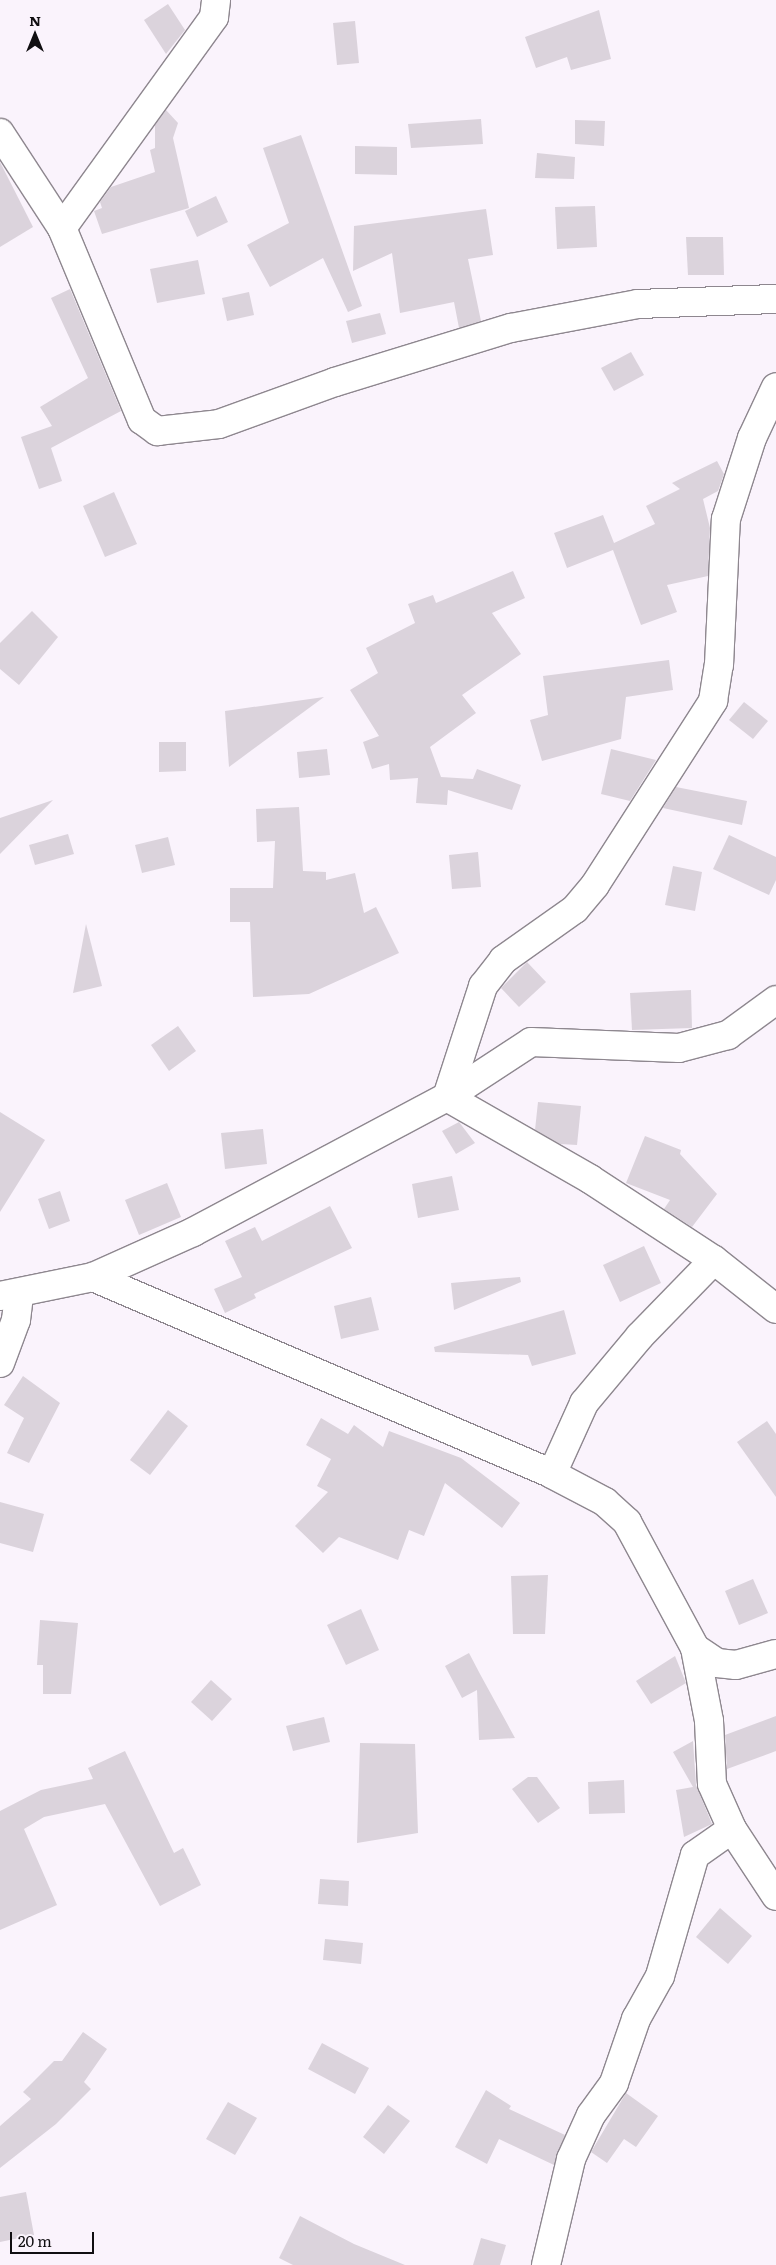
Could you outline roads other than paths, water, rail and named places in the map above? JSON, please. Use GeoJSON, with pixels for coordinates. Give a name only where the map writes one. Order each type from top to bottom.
{"type":"FeatureCollection","features":[{"type":"Feature","properties":{"kind":"street"},"geometry":{"type":"LineString","coordinates":[[62,228],[214,17],[216,0]]}},
{"type":"Feature","properties":{"kind":"street"},"geometry":{"type":"LineString","coordinates":[[0,133],[62,228],[142,420],[156,430],[219,424],[335,382],[511,328],[638,304],[776,299]]}},
{"type":"Feature","properties":{"kind":"street"},"geometry":{"type":"LineString","coordinates":[[448,1097],[482,986],[503,960],[574,909],[595,885],[713,701],[720,656],[726,519],[752,438],[776,387]]}},
{"type":"Feature","properties":{"kind":"street"},"geometry":{"type":"LineString","coordinates":[[0,1363],[16,1320],[10,1295],[93,1277],[193,1232],[448,1097],[531,1042],[679,1048],[728,1035],[776,1000]]}},
{"type":"Feature","properties":{"kind":"street"},"geometry":{"type":"LineString","coordinates":[[448,1097],[590,1180],[714,1260],[776,1309]]}},
{"type":"Feature","properties":{"kind":"street"},"geometry":{"type":"LineString","coordinates":[[552,1474],[584,1403],[640,1336],[714,1260]]}},
{"type":"Feature","properties":{"kind":"street"},"geometry":{"type":"LineString","coordinates":[[93,1277],[552,1474],[605,1502],[627,1522],[695,1648],[709,1721],[712,1784],[732,1829],[776,1896]]}},
{"type":"Feature","properties":{"kind":"street"},"geometry":{"type":"LineString","coordinates":[[695,1648],[717,1663],[736,1665],[776,1654]]}},
{"type":"Feature","properties":{"kind":"street"},"geometry":{"type":"LineString","coordinates":[[546,2265],[571,2159],[591,2115],[614,2084],[636,2019],[660,1976],[696,1855],[732,1829]]}}]}
